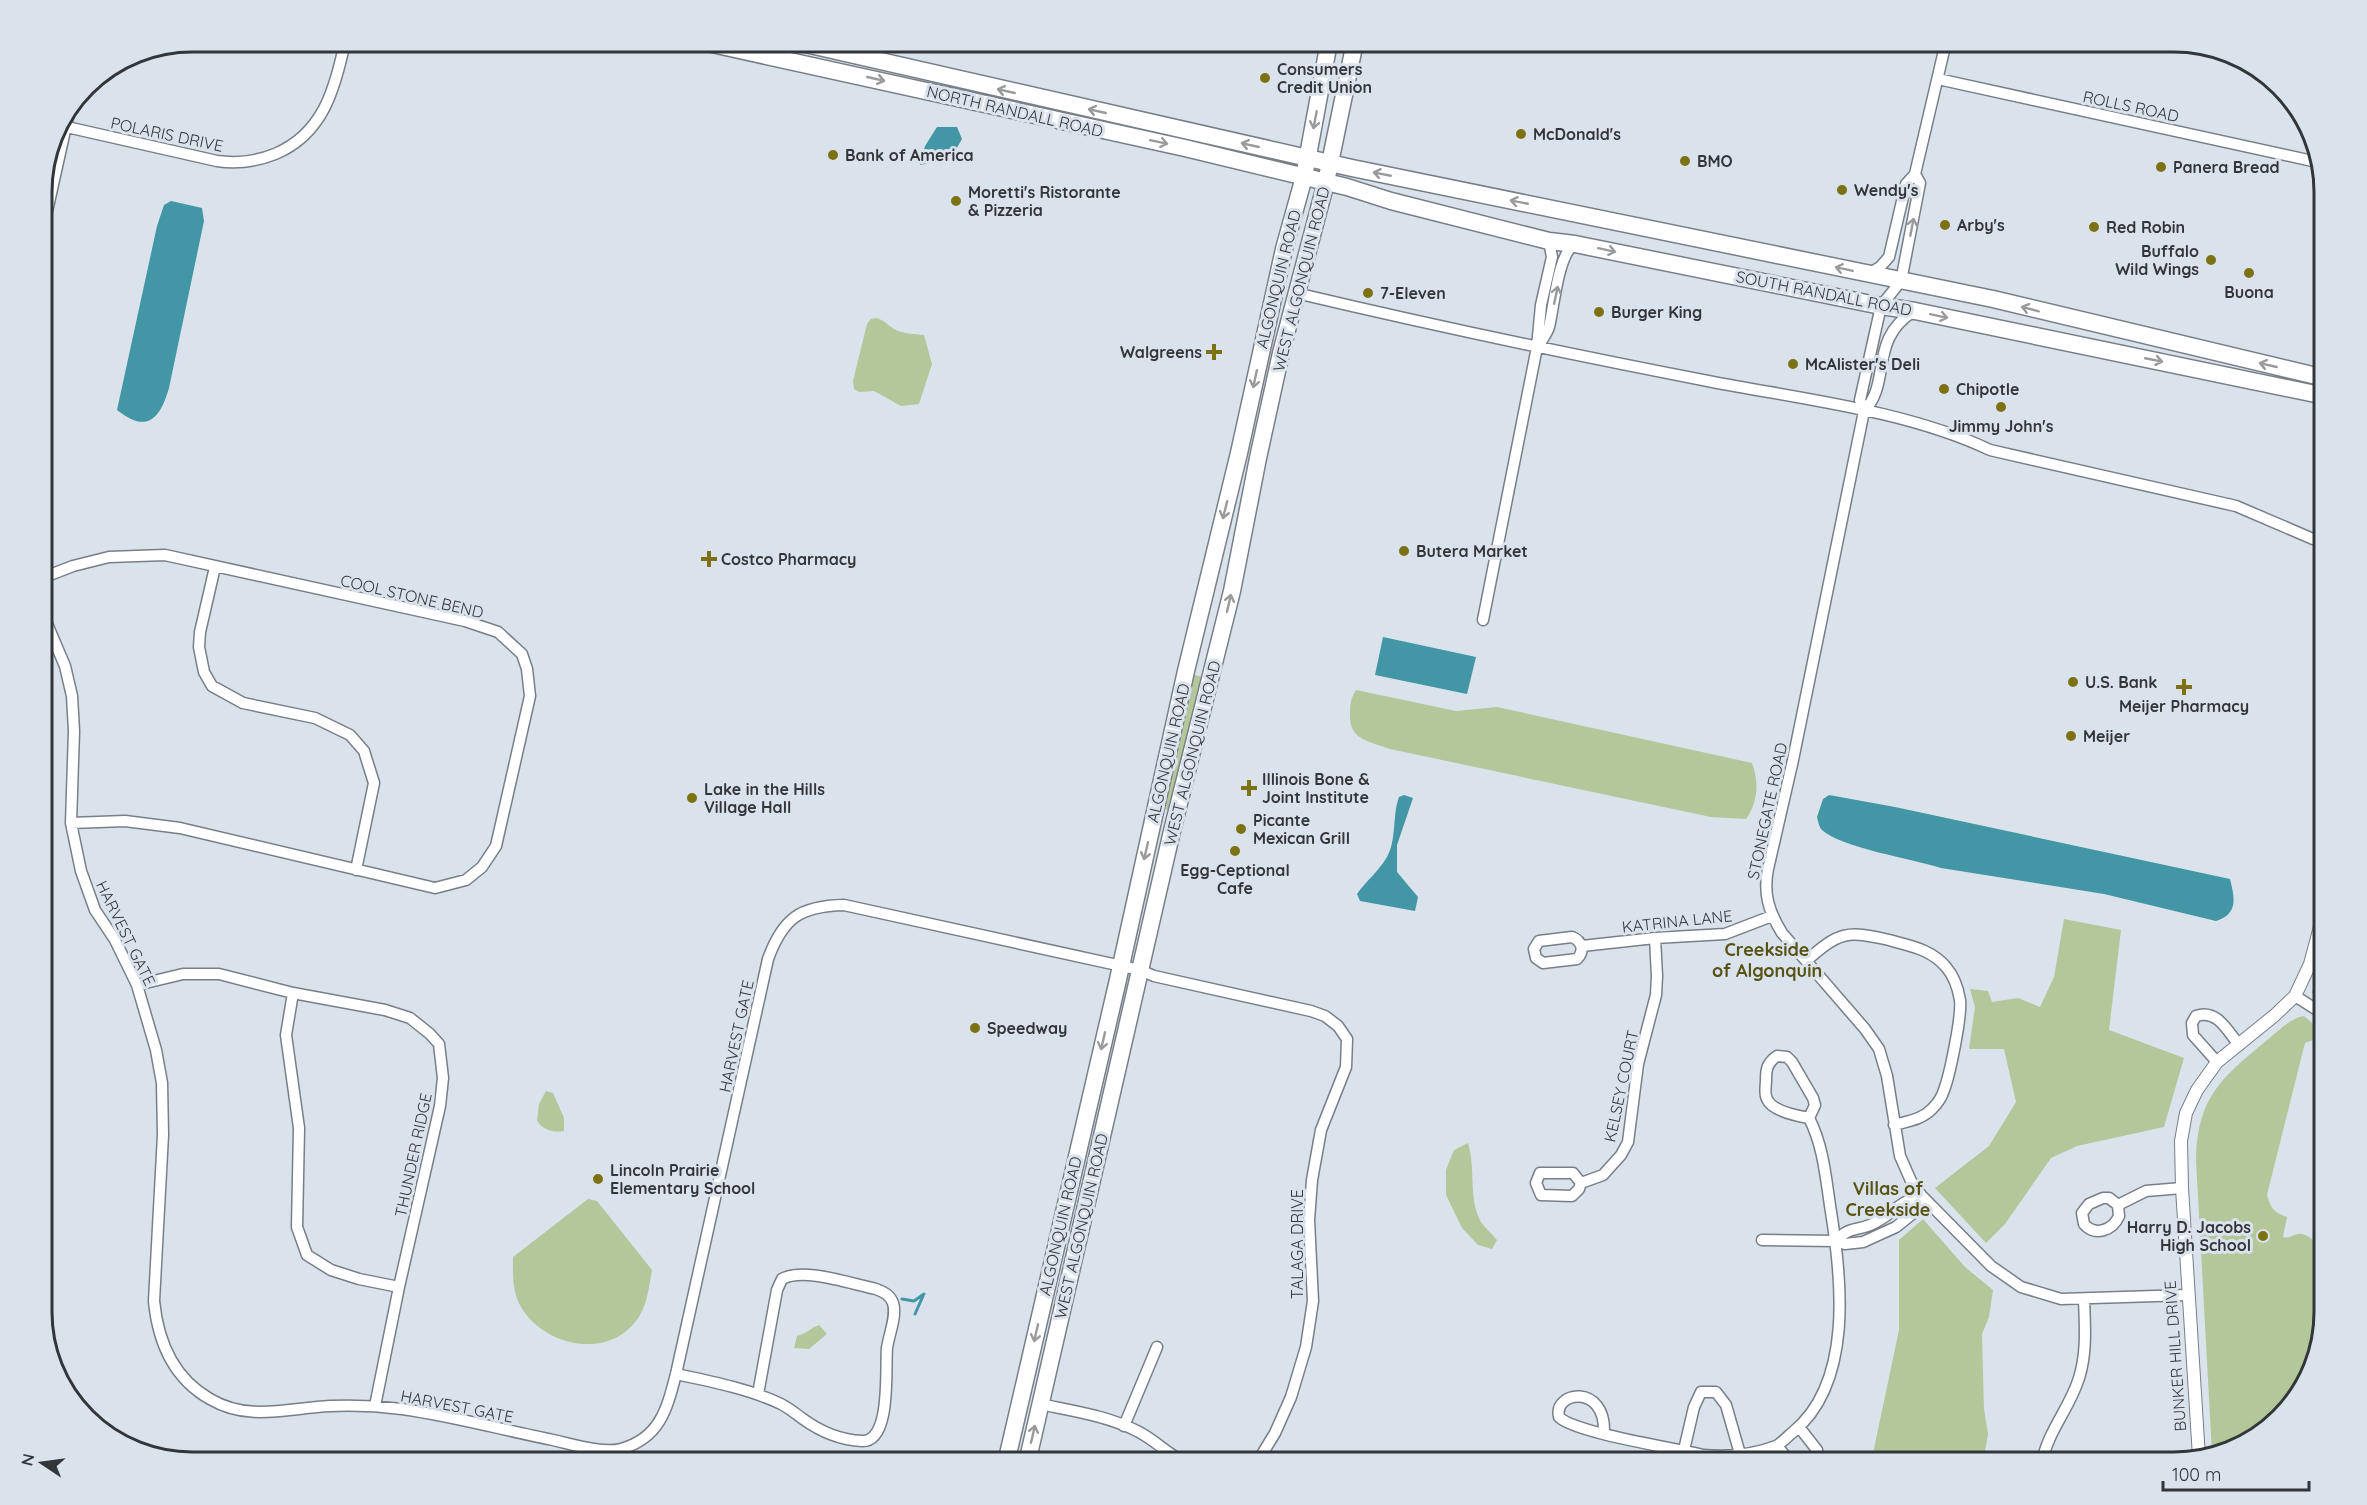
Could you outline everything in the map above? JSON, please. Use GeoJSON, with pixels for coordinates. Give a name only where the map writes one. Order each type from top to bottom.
{"type":"FeatureCollection","features":[{"type":"Feature","properties":{"kind":"main road","name":"NORTH RANDALL ROAD"},"geometry":{"type":"LineString","coordinates":[[748,52],[1185,148],[1326,182]]}},
{"type":"Feature","properties":{"kind":"main road","name":"NORTH RANDALL ROAD"},"geometry":{"type":"LineString","coordinates":[[841,52],[1330,163]]}},
{"type":"Feature","properties":{"kind":"main road","name":"ALGONQUIN ROAD"},"geometry":{"type":"LineString","coordinates":[[1009,1452],[1186,671],[1239,453],[1284,249],[1304,177],[1327,52]]}},
{"type":"Feature","properties":{"kind":"main road","name":"WEST ALGONQUIN ROAD"},"geometry":{"type":"LineString","coordinates":[[1029,1452],[1172,831],[1232,591],[1258,458],[1296,293],[1326,182],[1353,52]]}},
{"type":"Feature","properties":{"kind":"main road","name":"SOUTH RANDALL ROAD"},"geometry":{"type":"LineString","coordinates":[[1330,163],[1993,299],[2314,375]]}},
{"type":"Feature","properties":{"kind":"main road","name":"SOUTH RANDALL ROAD"},"geometry":{"type":"LineString","coordinates":[[1326,182],[1549,241],[1575,244],[1915,311],[2314,394]]}},
{"type":"Feature","properties":{"kind":"street","name":"POLARIS DRIVE"},"geometry":{"type":"LineString","coordinates":[[69,128],[217,161],[242,163],[263,158],[295,145],[315,123],[337,78],[343,52]]}},
{"type":"Feature","properties":{"kind":"street","name":"STONEGATE ROAD"},"geometry":{"type":"LineString","coordinates":[[1867,274],[1880,267],[1889,257],[1906,184],[1915,174],[1944,52]]}},
{"type":"Feature","properties":{"kind":"street","name":"ROLLS ROAD"},"geometry":{"type":"LineString","coordinates":[[1938,79],[2311,161]]}},
{"type":"Feature","properties":{"kind":"street","name":"STONEGATE ROAD"},"geometry":{"type":"LineString","coordinates":[[1915,174],[1920,183],[1901,281],[1881,306],[1860,400],[1864,411],[1766,883],[1767,901],[1772,916],[1789,942],[1869,1034],[1879,1049],[1887,1076],[1900,1156],[1911,1181],[1921,1195],[1991,1266],[2021,1287],[2061,1299],[2187,1295]]}},
{"type":"Feature","properties":{"kind":"street"},"geometry":{"type":"LineString","coordinates":[[1484,620],[1537,347],[1540,305],[1552,256],[1549,241]]}},
{"type":"Feature","properties":{"kind":"street"},"geometry":{"type":"LineString","coordinates":[[1537,347],[1548,329],[1562,264],[1570,247],[1575,244]]}},
{"type":"Feature","properties":{"kind":"street"},"geometry":{"type":"LineString","coordinates":[[1296,293],[1537,347],[1893,417],[1960,436],[1989,450],[2236,506],[2314,540]]}},
{"type":"Feature","properties":{"kind":"street","name":"STONEGATE ROAD"},"geometry":{"type":"LineString","coordinates":[[1864,411],[1872,403],[1892,329],[1915,311]]}},
{"type":"Feature","properties":{"kind":"street","name":"COOL STONE BEND"},"geometry":{"type":"LineString","coordinates":[[53,574],[88,562],[135,555],[165,555],[465,621],[498,632],[522,654],[527,669],[530,696],[496,846],[482,867],[466,880],[435,888],[180,828],[125,821],[71,823]]}},
{"type":"Feature","properties":{"kind":"street"},"geometry":{"type":"LineString","coordinates":[[215,567],[200,632],[199,647],[204,672],[212,686],[243,703],[315,718],[350,735],[364,751],[375,783],[356,870]]}},
{"type":"Feature","properties":{"kind":"street","name":"HARVEST GATE"},"geometry":{"type":"LineString","coordinates":[[53,638],[65,666],[72,696],[74,731],[71,823],[81,871],[95,910],[115,940],[137,985],[156,1050],[162,1083],[163,1135],[154,1301],[160,1336],[170,1359],[186,1381],[228,1408],[266,1414],[328,1406],[375,1406],[420,1412],[589,1448],[619,1450],[649,1436],[666,1412],[676,1374],[768,959],[774,942],[794,918],[806,909],[826,905],[844,905],[1120,966]]}},
{"type":"Feature","properties":{"kind":"street","name":"KATRINA LANE"},"geometry":{"type":"LineString","coordinates":[[1582,946],[1655,938],[1725,934],[1772,916]]}},
{"type":"Feature","properties":{"kind":"street"},"geometry":{"type":"LineString","coordinates":[[1806,961],[1834,938],[1845,934],[1857,934],[1928,952],[1942,962],[1954,979],[1960,1002],[1960,1014],[1944,1091],[1928,1113],[1894,1125]]}},
{"type":"Feature","properties":{"kind":"street","name":"KELSEY COURT"},"geometry":{"type":"LineString","coordinates":[[1581,1183],[1603,1175],[1621,1155],[1628,1142],[1638,1064],[1656,995],[1658,976],[1655,938]]}},
{"type":"Feature","properties":{"kind":"street","name":"BUNKER HILL DRIVE"},"geometry":{"type":"LineString","coordinates":[[2198,1450],[2182,1188],[2181,1141],[2186,1113],[2197,1090],[2217,1062],[2276,1015],[2295,996],[2310,964],[2314,949]]}},
{"type":"Feature","properties":{"kind":"street","name":"TALAGA DRIVE"},"geometry":{"type":"LineString","coordinates":[[1120,966],[1140,970],[1154,976],[1311,1011],[1324,1016],[1338,1026],[1347,1039],[1346,1067],[1321,1130],[1312,1180],[1309,1220],[1313,1301],[1306,1347],[1291,1397],[1263,1452]]}},
{"type":"Feature","properties":{"kind":"street","name":"THUNDER RIDGE"},"geometry":{"type":"LineString","coordinates":[[137,985],[183,974],[219,974],[293,993],[385,1010],[410,1018],[439,1044],[443,1078],[441,1106],[399,1287],[375,1406]]}},
{"type":"Feature","properties":{"kind":"street"},"geometry":{"type":"LineString","coordinates":[[293,993],[286,1035],[299,1128],[297,1227],[306,1255],[331,1270],[359,1279],[399,1287]]}},
{"type":"Feature","properties":{"kind":"street"},"geometry":{"type":"LineString","coordinates":[[2295,996],[2314,1009]]}},
{"type":"Feature","properties":{"kind":"street"},"geometry":{"type":"LineString","coordinates":[[2217,1062],[2193,1035],[2193,1023],[2196,1016],[2211,1014],[2216,1017],[2239,1044]]}},
{"type":"Feature","properties":{"kind":"street"},"geometry":{"type":"LineString","coordinates":[[1749,1452],[1777,1446],[1799,1427],[1820,1402],[1830,1378],[1834,1357],[1839,1294],[1836,1240],[1821,1152],[1809,1118],[1815,1105],[1808,1088],[1787,1057],[1777,1056],[1767,1065],[1766,1096],[1768,1101],[1776,1107],[1809,1118]]}},
{"type":"Feature","properties":{"kind":"street"},"geometry":{"type":"LineString","coordinates":[[2118,1205],[2146,1191],[2182,1188]]}},
{"type":"Feature","properties":{"kind":"street"},"geometry":{"type":"LineString","coordinates":[[1762,1240],[1836,1240],[1845,1245],[1863,1242],[1896,1227],[1916,1210],[1921,1195]]}},
{"type":"Feature","properties":{"kind":"street"},"geometry":{"type":"LineString","coordinates":[[676,1374],[758,1394],[784,1405],[824,1432],[865,1442],[874,1437],[881,1425],[885,1400],[887,1348],[894,1307],[892,1299],[885,1292],[876,1289],[805,1274],[791,1274],[782,1278],[777,1290],[758,1394]]}},
{"type":"Feature","properties":{"kind":"street"},"geometry":{"type":"LineString","coordinates":[[2046,1452],[2079,1379],[2085,1342],[2084,1300]]}},
{"type":"Feature","properties":{"kind":"street"},"geometry":{"type":"LineString","coordinates":[[1124,1426],[1157,1347]]}},
{"type":"Feature","properties":{"kind":"street"},"geometry":{"type":"LineString","coordinates":[[1684,1450],[1694,1407],[1701,1392],[1716,1392],[1726,1405],[1739,1452]]}},
{"type":"Feature","properties":{"kind":"street"},"geometry":{"type":"LineString","coordinates":[[1604,1433],[1603,1416],[1596,1403],[1588,1398],[1575,1397],[1566,1399],[1561,1405],[1558,1413],[1565,1422],[1604,1433],[1696,1452]]}},
{"type":"Feature","properties":{"kind":"street"},"geometry":{"type":"LineString","coordinates":[[1040,1404],[1081,1412],[1124,1426],[1139,1432],[1169,1452]]}},
{"type":"Feature","properties":{"kind":"street"},"geometry":{"type":"LineString","coordinates":[[1799,1427],[1817,1450],[1816,1452]]}},
{"type":"Feature","properties":{"kind":"street"},"geometry":{"type":"LineString","coordinates":[[1777,1446],[1782,1452]]}},
{"type":"Feature","properties":{"kind":"green space"},"geometry":{"type":"Polygon","coordinates":[[[877,318],[897,331],[924,335],[932,364],[919,404],[901,406],[874,391],[859,392],[854,389],[853,381],[867,324],[871,319],[877,318]]]}},
{"type":"Feature","properties":{"kind":"green space"},"geometry":{"type":"Polygon","coordinates":[[[1190,674],[1203,677],[1168,810],[1165,809],[1190,674]]]}},
{"type":"Feature","properties":{"kind":"green space"},"geometry":{"type":"Polygon","coordinates":[[[1356,690],[1456,711],[1497,707],[1752,763],[1756,777],[1755,799],[1746,819],[1711,817],[1390,749],[1363,739],[1354,731],[1351,725],[1350,709],[1356,690]]]}},
{"type":"Feature","properties":{"kind":"green space"},"geometry":{"type":"Polygon","coordinates":[[[2064,919],[2121,930],[2109,1030],[2184,1058],[2164,1127],[2077,1146],[2051,1158],[2005,1224],[1986,1243],[1935,1188],[1989,1146],[2016,1102],[2004,1049],[1969,1049],[1975,1007],[1970,989],[1988,991],[1992,1002],[2018,998],[2040,1007],[2054,977],[2064,919]]]}},
{"type":"Feature","properties":{"kind":"green space","name":"Harry D. Jacobs High School"},"geometry":{"type":"Polygon","coordinates":[[[2304,1016],[2314,1025],[2314,1040],[2305,1043],[2267,1195],[2274,1209],[2287,1217],[2283,1237],[2302,1234],[2314,1241],[2314,1312],[2310,1349],[2300,1374],[2280,1405],[2260,1424],[2228,1442],[2212,1448],[2196,1160],[2197,1139],[2207,1105],[2214,1091],[2224,1079],[2284,1026],[2304,1016]]]}},
{"type":"Feature","properties":{"kind":"green space"},"geometry":{"type":"Polygon","coordinates":[[[546,1091],[553,1093],[564,1118],[564,1131],[549,1130],[537,1121],[539,1104],[546,1091]]]}},
{"type":"Feature","properties":{"kind":"green space"},"geometry":{"type":"Polygon","coordinates":[[[1468,1143],[1477,1213],[1481,1222],[1497,1240],[1492,1249],[1478,1245],[1462,1228],[1446,1195],[1446,1170],[1454,1150],[1468,1143]]]}},
{"type":"Feature","properties":{"kind":"green space"},"geometry":{"type":"Polygon","coordinates":[[[588,1199],[597,1201],[652,1270],[643,1310],[628,1330],[613,1339],[579,1344],[562,1340],[546,1332],[532,1321],[521,1307],[515,1289],[513,1257],[588,1199]]]}},
{"type":"Feature","properties":{"kind":"green space"},"geometry":{"type":"Polygon","coordinates":[[[1923,1219],[1965,1267],[1993,1290],[1989,1317],[1982,1334],[1984,1409],[1988,1434],[1985,1452],[1873,1452],[1899,1330],[1899,1240],[1923,1219]]]}},
{"type":"Feature","properties":{"kind":"green space"},"geometry":{"type":"Polygon","coordinates":[[[819,1325],[827,1334],[809,1349],[794,1348],[797,1336],[819,1325]]]}},
{"type":"Feature","properties":{"kind":"water"},"geometry":{"type":"Polygon","coordinates":[[[937,127],[957,127],[962,139],[951,158],[920,165],[925,146],[937,127]]]}},
{"type":"Feature","properties":{"kind":"water"},"geometry":{"type":"Polygon","coordinates":[[[171,201],[202,208],[204,221],[169,388],[157,415],[144,422],[127,417],[117,410],[157,226],[164,205],[171,201]]]}},
{"type":"Feature","properties":{"kind":"water"},"geometry":{"type":"Polygon","coordinates":[[[1383,637],[1476,657],[1467,694],[1375,675],[1383,637]]]}},
{"type":"Feature","properties":{"kind":"water"},"geometry":{"type":"Polygon","coordinates":[[[1404,795],[1413,798],[1397,845],[1397,872],[1418,897],[1415,911],[1360,901],[1357,894],[1387,857],[1392,843],[1397,804],[1399,797],[1404,795]]]}},
{"type":"Feature","properties":{"kind":"water"},"geometry":{"type":"Polygon","coordinates":[[[1829,795],[2230,879],[2233,905],[2228,914],[2216,921],[2104,894],[1941,868],[1878,852],[1845,842],[1822,830],[1817,817],[1823,799],[1829,795]]]}},
{"type":"Feature","properties":{"kind":"waterway"},"geometry":{"type":"LineString","coordinates":[[902,1299],[914,1301],[924,1294]]}},
{"type":"Feature","properties":{"kind":"waterway"},"geometry":{"type":"LineString","coordinates":[[915,1314],[923,1296]]}},
{"type":"Feature","properties":{"kind":"place","name":"Consumers Credit Union"},"geometry":{"type":"Point","coordinates":[1265,78]}},
{"type":"Feature","properties":{"kind":"place","name":"McDonald's"},"geometry":{"type":"Point","coordinates":[1521,134]}},
{"type":"Feature","properties":{"kind":"place","name":"Bank of America"},"geometry":{"type":"Point","coordinates":[833,155]}},
{"type":"Feature","properties":{"kind":"place","name":"BMO"},"geometry":{"type":"Point","coordinates":[1685,161]}},
{"type":"Feature","properties":{"kind":"place","name":"Panera Bread"},"geometry":{"type":"Point","coordinates":[2161,167]}},
{"type":"Feature","properties":{"kind":"place","name":"Wendy's"},"geometry":{"type":"Point","coordinates":[1842,190]}},
{"type":"Feature","properties":{"kind":"place","name":"Moretti's Ristorante & Pizzeria"},"geometry":{"type":"Point","coordinates":[956,201]}},
{"type":"Feature","properties":{"kind":"place","name":"Arby's"},"geometry":{"type":"Point","coordinates":[1945,225]}},
{"type":"Feature","properties":{"kind":"place","name":"Red Robin"},"geometry":{"type":"Point","coordinates":[2094,227]}},
{"type":"Feature","properties":{"kind":"place","name":"Buffalo Wild Wings"},"geometry":{"type":"Point","coordinates":[2211,260]}},
{"type":"Feature","properties":{"kind":"place","name":"Buona"},"geometry":{"type":"Point","coordinates":[2249,273]}},
{"type":"Feature","properties":{"kind":"place","name":"7-Eleven"},"geometry":{"type":"Point","coordinates":[1368,293]}},
{"type":"Feature","properties":{"kind":"place","name":"Burger King"},"geometry":{"type":"Point","coordinates":[1599,312]}},
{"type":"Feature","properties":{"kind":"place","name":"Walgreens"},"geometry":{"type":"Point","coordinates":[1214,352]}},
{"type":"Feature","properties":{"kind":"place","name":"McAlister's Deli"},"geometry":{"type":"Point","coordinates":[1793,364]}},
{"type":"Feature","properties":{"kind":"place","name":"Chipotle"},"geometry":{"type":"Point","coordinates":[1944,389]}},
{"type":"Feature","properties":{"kind":"place","name":"Jimmy John's"},"geometry":{"type":"Point","coordinates":[2001,407]}},
{"type":"Feature","properties":{"kind":"place","name":"Butera Market"},"geometry":{"type":"Point","coordinates":[1404,551]}},
{"type":"Feature","properties":{"kind":"place","name":"Costco Pharmacy"},"geometry":{"type":"Point","coordinates":[709,559]}},
{"type":"Feature","properties":{"kind":"place","name":"U.S. Bank"},"geometry":{"type":"Point","coordinates":[2073,682]}},
{"type":"Feature","properties":{"kind":"place","name":"Meijer Pharmacy"},"geometry":{"type":"Point","coordinates":[2184,687]}},
{"type":"Feature","properties":{"kind":"place","name":"Meijer"},"geometry":{"type":"Point","coordinates":[2071,736]}},
{"type":"Feature","properties":{"kind":"place","name":"Illinois Bone & Joint Institute"},"geometry":{"type":"Point","coordinates":[1249,788]}},
{"type":"Feature","properties":{"kind":"place","name":"Lake in the Hills Village Hall"},"geometry":{"type":"Point","coordinates":[692,798]}},
{"type":"Feature","properties":{"kind":"place","name":"Picante Mexican Grill"},"geometry":{"type":"Point","coordinates":[1241,829]}},
{"type":"Feature","properties":{"kind":"place","name":"Egg-Ceptional Cafe"},"geometry":{"type":"Point","coordinates":[1235,851]}},
{"type":"Feature","properties":{"kind":"place","name":"Speedway"},"geometry":{"type":"Point","coordinates":[975,1028]}},
{"type":"Feature","properties":{"kind":"place","name":"Lincoln Prairie Elementary School"},"geometry":{"type":"Point","coordinates":[598,1179]}},
{"type":"Feature","properties":{"kind":"place","name":"Harry D. Jacobs High School"},"geometry":{"type":"Point","coordinates":[2263,1236]}},
{"type":"Feature","properties":{"kind":"district","name":"Creekside of Algonquin"},"geometry":{"type":"Point","coordinates":[1767,959]}},
{"type":"Feature","properties":{"kind":"district","name":"Villas of Creekside"},"geometry":{"type":"Point","coordinates":[1888,1198]}}]}
